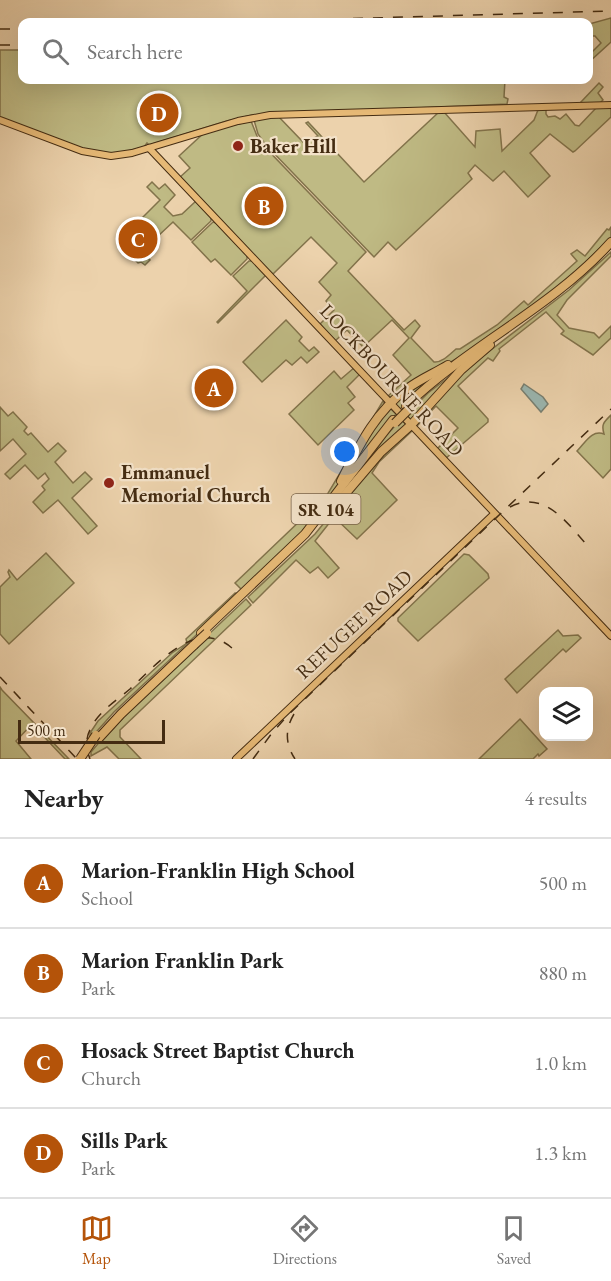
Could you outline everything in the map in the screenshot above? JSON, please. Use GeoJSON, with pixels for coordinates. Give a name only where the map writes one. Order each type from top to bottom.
{"type":"FeatureCollection","features":[{"type":"Feature","properties":{"kind":"highway","name":"SR 104"},"geometry":{"type":"LineString","coordinates":[[82,759],[97,737],[191,645],[298,547],[407,407],[436,380],[567,284],[611,242]]}},
{"type":"Feature","properties":{"kind":"highway","name":"SR 104"},"geometry":{"type":"LineString","coordinates":[[407,407],[570,286],[611,248]]}},
{"type":"Feature","properties":{"kind":"highway"},"geometry":{"type":"LineString","coordinates":[[322,517],[381,452],[490,345]]}},
{"type":"Feature","properties":{"kind":"highway"},"geometry":{"type":"LineString","coordinates":[[322,517],[369,429],[391,403],[410,387],[474,352]]}},
{"type":"Feature","properties":{"kind":"main road"},"geometry":{"type":"LineString","coordinates":[[0,120],[93,154],[122,155],[238,121],[274,114],[611,105]]}},
{"type":"Feature","properties":{"kind":"main road","name":"LOCKBOURNE ROAD"},"geometry":{"type":"LineString","coordinates":[[149,148],[611,636]]}},
{"type":"Feature","properties":{"kind":"main road","name":"REFUGEE ROAD"},"geometry":{"type":"LineString","coordinates":[[236,759],[494,514]]}},
{"type":"Feature","properties":{"kind":"shaded area"},"geometry":{"type":"Polygon","coordinates":[[[611,18],[611,42],[593,58],[593,51],[601,43],[593,36],[593,23],[611,18]]]}},
{"type":"Feature","properties":{"kind":"shaded area"},"geometry":{"type":"Polygon","coordinates":[[[0,50],[18,50],[18,84],[505,84],[504,97],[508,99],[507,104],[252,115],[149,145],[147,143],[144,147],[115,154],[85,150],[0,118],[0,50]]]}},
{"type":"Feature","properties":{"kind":"shaded area"},"geometry":{"type":"Polygon","coordinates":[[[599,83],[603,87],[598,93],[603,100],[600,103],[580,103],[599,83]]]}},
{"type":"Feature","properties":{"kind":"shaded area"},"geometry":{"type":"Polygon","coordinates":[[[597,107],[611,107],[611,117],[575,151],[573,152],[550,134],[530,153],[550,176],[528,197],[504,171],[493,181],[475,165],[468,173],[472,179],[396,250],[388,242],[374,257],[265,144],[258,134],[254,120],[278,116],[304,143],[318,136],[306,123],[308,122],[364,182],[439,112],[444,112],[475,147],[476,131],[500,129],[502,151],[534,120],[538,110],[546,109],[548,117],[555,116],[560,119],[566,114],[575,125],[579,126],[597,107]]]}},
{"type":"Feature","properties":{"kind":"shaded area"},"geometry":{"type":"Polygon","coordinates":[[[251,121],[259,141],[366,252],[348,271],[404,330],[415,320],[420,326],[411,338],[434,362],[443,360],[456,349],[460,349],[497,325],[524,301],[528,305],[577,261],[571,254],[577,250],[585,256],[611,227],[611,237],[571,278],[463,355],[392,398],[388,396],[411,375],[393,355],[409,338],[392,320],[363,347],[347,330],[335,341],[320,324],[334,310],[326,301],[331,295],[319,282],[337,263],[311,237],[273,274],[179,178],[190,168],[179,156],[205,132],[251,121]]]}},
{"type":"Feature","properties":{"kind":"shaded area"},"geometry":{"type":"Polygon","coordinates":[[[152,182],[159,189],[165,184],[175,195],[164,207],[173,216],[182,214],[196,201],[211,217],[211,221],[191,240],[173,222],[142,251],[150,260],[145,265],[133,258],[156,234],[142,218],[160,200],[147,187],[152,182]]]}},
{"type":"Feature","properties":{"kind":"shaded area"},"geometry":{"type":"Polygon","coordinates":[[[213,222],[247,255],[247,259],[231,275],[215,259],[211,262],[192,242],[213,222]]]}},
{"type":"Feature","properties":{"kind":"shaded area"},"geometry":{"type":"Polygon","coordinates":[[[611,252],[611,256],[567,300],[557,315],[569,328],[594,333],[599,338],[611,326],[611,338],[593,355],[561,334],[564,331],[546,312],[499,349],[493,361],[488,358],[458,386],[488,419],[488,422],[445,459],[436,450],[458,428],[436,406],[417,426],[416,422],[466,369],[569,290],[611,252]]]}},
{"type":"Feature","properties":{"kind":"shaded area"},"geometry":{"type":"Polygon","coordinates":[[[249,261],[253,261],[266,275],[218,323],[247,291],[233,276],[249,261]]]}},
{"type":"Feature","properties":{"kind":"shaded area"},"geometry":{"type":"Polygon","coordinates":[[[286,320],[302,337],[299,341],[309,351],[314,347],[319,352],[307,363],[301,357],[292,365],[286,360],[262,382],[243,362],[286,320]]]}},
{"type":"Feature","properties":{"kind":"shaded area"},"geometry":{"type":"Polygon","coordinates":[[[466,364],[412,421],[406,415],[428,393],[466,364]]]}},
{"type":"Feature","properties":{"kind":"shaded area"},"geometry":{"type":"Polygon","coordinates":[[[450,365],[400,409],[394,403],[401,396],[450,365]]]}},
{"type":"Feature","properties":{"kind":"shaded area"},"geometry":{"type":"Polygon","coordinates":[[[355,367],[360,374],[347,387],[355,397],[348,403],[354,410],[318,445],[289,414],[334,371],[341,379],[355,367]]]}},
{"type":"Feature","properties":{"kind":"shaded area"},"geometry":{"type":"Polygon","coordinates":[[[383,401],[385,404],[363,435],[336,488],[298,537],[243,591],[235,583],[327,495],[383,401]]]}},
{"type":"Feature","properties":{"kind":"shaded area"},"geometry":{"type":"Polygon","coordinates":[[[0,407],[8,416],[13,412],[27,427],[24,431],[28,435],[31,433],[48,452],[58,443],[66,451],[55,462],[73,483],[85,472],[92,479],[72,498],[97,526],[88,534],[58,500],[43,513],[33,502],[45,490],[42,486],[49,479],[45,473],[38,479],[25,465],[10,479],[5,474],[26,454],[13,439],[0,451],[0,407]]]}},
{"type":"Feature","properties":{"kind":"shaded area"},"geometry":{"type":"Polygon","coordinates":[[[389,407],[396,414],[342,483],[366,436],[389,407]]]}},
{"type":"Feature","properties":{"kind":"shaded area"},"geometry":{"type":"Polygon","coordinates":[[[611,415],[611,469],[603,478],[577,451],[592,435],[604,434],[604,423],[611,415]]]}},
{"type":"Feature","properties":{"kind":"shaded area"},"geometry":{"type":"Polygon","coordinates":[[[401,419],[407,426],[352,482],[386,436],[401,419]]]}},
{"type":"Feature","properties":{"kind":"shaded area"},"geometry":{"type":"Polygon","coordinates":[[[408,429],[412,431],[379,462],[372,473],[397,500],[357,539],[334,517],[315,541],[339,568],[328,578],[318,567],[310,573],[296,560],[253,603],[248,597],[315,534],[374,462],[408,429]]]}},
{"type":"Feature","properties":{"kind":"shaded area"},"geometry":{"type":"Polygon","coordinates":[[[46,553],[74,583],[9,644],[0,634],[0,587],[10,577],[9,570],[17,580],[46,553]]]}},
{"type":"Feature","properties":{"kind":"shaded area"},"geometry":{"type":"Polygon","coordinates":[[[464,554],[469,555],[488,574],[489,578],[418,641],[398,621],[398,618],[464,554]]]}},
{"type":"Feature","properties":{"kind":"shaded area"},"geometry":{"type":"Polygon","coordinates":[[[235,593],[240,594],[114,712],[90,739],[90,733],[98,721],[172,653],[187,643],[186,639],[235,593]]]}},
{"type":"Feature","properties":{"kind":"shaded area"},"geometry":{"type":"Polygon","coordinates":[[[246,599],[251,605],[120,730],[120,737],[141,759],[119,759],[107,747],[91,756],[91,752],[118,720],[246,599]]]}},
{"type":"Feature","properties":{"kind":"shaded area"},"geometry":{"type":"Polygon","coordinates":[[[558,630],[563,636],[578,635],[581,638],[566,652],[563,649],[517,693],[505,679],[558,630]]]}},
{"type":"Feature","properties":{"kind":"shaded area"},"geometry":{"type":"Polygon","coordinates":[[[0,687],[69,759],[65,759],[32,724],[16,741],[31,759],[0,759],[0,687]]]}},
{"type":"Feature","properties":{"kind":"shaded area"},"geometry":{"type":"Polygon","coordinates":[[[520,719],[547,749],[533,759],[479,759],[520,719]]]}},
{"type":"Feature","properties":{"kind":"water"},"geometry":{"type":"Polygon","coordinates":[[[524,384],[543,397],[548,404],[541,412],[521,389],[524,384]]]}},
{"type":"Feature","properties":{"kind":"railway"},"geometry":{"type":"LineString","coordinates":[[370,18],[611,11]]}},
{"type":"Feature","properties":{"kind":"railway"},"geometry":{"type":"LineString","coordinates":[[0,29],[18,29]]}},
{"type":"Feature","properties":{"kind":"railway"},"geometry":{"type":"LineString","coordinates":[[0,45],[18,45]]}},
{"type":"Feature","properties":{"kind":"railway"},"geometry":{"type":"LineString","coordinates":[[253,759],[288,715],[611,409]]}},
{"type":"Feature","properties":{"kind":"railway"},"geometry":{"type":"LineString","coordinates":[[510,507],[534,502],[544,505],[563,519],[587,545]]}},
{"type":"Feature","properties":{"kind":"railway"},"geometry":{"type":"LineString","coordinates":[[90,759],[87,740],[94,722],[166,656],[180,646],[194,640],[208,638],[223,642],[237,653]]}},
{"type":"Feature","properties":{"kind":"railway"},"geometry":{"type":"LineString","coordinates":[[0,677],[77,759]]}},
{"type":"Feature","properties":{"kind":"railway"},"geometry":{"type":"LineString","coordinates":[[294,714],[287,736],[289,748],[295,759]]}},
{"type":"Feature","properties":{"kind":"place","name":"Sills Park"},"geometry":{"type":"Point","coordinates":[159,113]}},
{"type":"Feature","properties":{"kind":"place","name":"Baker Hill"},"geometry":{"type":"Point","coordinates":[238,146]}},
{"type":"Feature","properties":{"kind":"place","name":"Marion Franklin Park"},"geometry":{"type":"Point","coordinates":[264,206]}},
{"type":"Feature","properties":{"kind":"place","name":"Hosack Street Baptist Church"},"geometry":{"type":"Point","coordinates":[138,239]}},
{"type":"Feature","properties":{"kind":"place","name":"Marion-Franklin High School"},"geometry":{"type":"Point","coordinates":[214,388]}},
{"type":"Feature","properties":{"kind":"place","name":"Emmanuel Memorial Church"},"geometry":{"type":"Point","coordinates":[109,483]}}]}
